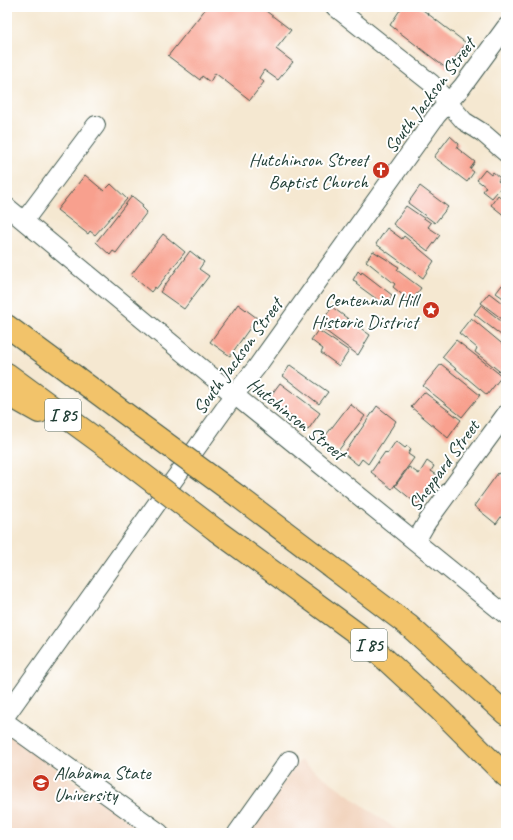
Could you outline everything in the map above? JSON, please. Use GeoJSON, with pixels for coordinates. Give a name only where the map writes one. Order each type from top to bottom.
{"type":"FeatureCollection","features":[{"type":"Feature","properties":{"kind":"highway"},"geometry":{"type":"LineString","coordinates":[[7,312],[65,368]]}},
{"type":"Feature","properties":{"kind":"highway","name":"I 85"},"geometry":{"type":"LineString","coordinates":[[7,326],[239,497],[408,625],[506,714]]}},
{"type":"Feature","properties":{"kind":"highway","name":"I 85"},"geometry":{"type":"LineString","coordinates":[[7,374],[359,635],[440,710],[506,776]]}},
{"type":"Feature","properties":{"kind":"highway"},"geometry":{"type":"LineString","coordinates":[[7,394],[119,456]]}},
{"type":"Feature","properties":{"kind":"street"},"geometry":{"type":"LineString","coordinates":[[335,7],[431,83],[464,121],[483,133],[506,153]]}},
{"type":"Feature","properties":{"kind":"street","name":"South Jackson Street"},"geometry":{"type":"LineString","coordinates":[[7,714],[235,394],[256,368],[433,121],[462,87],[506,27]]}},
{"type":"Feature","properties":{"kind":"street"},"geometry":{"type":"LineString","coordinates":[[24,221],[96,125]]}},
{"type":"Feature","properties":{"kind":"street","name":"Hutchinson Street"},"geometry":{"type":"LineString","coordinates":[[7,207],[506,615]]}},
{"type":"Feature","properties":{"kind":"street","name":"Sheppard Street"},"geometry":{"type":"LineString","coordinates":[[416,541],[427,522],[506,414]]}},
{"type":"Feature","properties":{"kind":"street"},"geometry":{"type":"LineString","coordinates":[[7,723],[160,833]]}},
{"type":"Feature","properties":{"kind":"street"},"geometry":{"type":"LineString","coordinates":[[237,833],[289,760]]}},
{"type":"Feature","properties":{"kind":"shaded area","name":"Alabama State University"},"geometry":{"type":"Polygon","coordinates":[[[7,733],[144,833],[7,833],[7,733]]]}},
{"type":"Feature","properties":{"kind":"shaded area"},"geometry":{"type":"Polygon","coordinates":[[[300,760],[401,833],[247,833],[300,760]]]}},
{"type":"Feature","properties":{"kind":"building"},"geometry":{"type":"Polygon","coordinates":[[[207,7],[270,7],[266,11],[291,30],[276,49],[293,62],[278,80],[264,70],[259,78],[264,82],[250,100],[215,73],[210,82],[202,76],[200,80],[168,56],[207,7]]]}},
{"type":"Feature","properties":{"kind":"building"},"geometry":{"type":"Polygon","coordinates":[[[402,7],[419,7],[466,43],[447,69],[390,25],[402,7]]]}},
{"type":"Feature","properties":{"kind":"building"},"geometry":{"type":"Polygon","coordinates":[[[450,136],[459,144],[457,148],[475,162],[470,169],[474,172],[467,182],[434,157],[450,136]]]}},
{"type":"Feature","properties":{"kind":"building"},"geometry":{"type":"Polygon","coordinates":[[[485,170],[491,175],[493,172],[500,178],[498,181],[503,185],[492,198],[483,191],[486,187],[477,180],[485,170]]]}},
{"type":"Feature","properties":{"kind":"building"},"geometry":{"type":"Polygon","coordinates":[[[85,175],[104,191],[111,184],[127,199],[95,235],[90,231],[88,234],[57,210],[85,175]]]}},
{"type":"Feature","properties":{"kind":"building"},"geometry":{"type":"Polygon","coordinates":[[[420,186],[448,207],[435,223],[408,203],[420,186]]]}},
{"type":"Feature","properties":{"kind":"building"},"geometry":{"type":"Polygon","coordinates":[[[498,195],[504,200],[506,198],[506,217],[491,205],[498,195]]]}},
{"type":"Feature","properties":{"kind":"building"},"geometry":{"type":"Polygon","coordinates":[[[132,196],[143,205],[142,207],[147,212],[116,253],[113,251],[110,255],[96,242],[132,196]]]}},
{"type":"Feature","properties":{"kind":"building"},"geometry":{"type":"Polygon","coordinates":[[[406,206],[431,223],[428,227],[440,235],[428,251],[393,224],[406,206]]]}},
{"type":"Feature","properties":{"kind":"building"},"geometry":{"type":"Polygon","coordinates":[[[387,228],[402,239],[404,236],[434,261],[423,278],[376,244],[387,228]]]}},
{"type":"Feature","properties":{"kind":"building"},"geometry":{"type":"Polygon","coordinates":[[[163,234],[185,252],[156,289],[155,287],[151,292],[131,275],[163,234]]]}},
{"type":"Feature","properties":{"kind":"building"},"geometry":{"type":"Polygon","coordinates":[[[190,251],[204,262],[199,269],[209,276],[184,309],[160,292],[190,251]]]}},
{"type":"Feature","properties":{"kind":"building"},"geometry":{"type":"Polygon","coordinates":[[[373,251],[399,267],[397,270],[421,288],[411,302],[393,287],[395,284],[366,261],[373,251]]]}},
{"type":"Feature","properties":{"kind":"building"},"geometry":{"type":"Polygon","coordinates":[[[358,271],[361,274],[362,272],[392,295],[386,306],[356,284],[357,282],[353,280],[358,271]]]}},
{"type":"Feature","properties":{"kind":"building"},"geometry":{"type":"Polygon","coordinates":[[[502,285],[506,288],[506,300],[496,293],[502,285]]]}},
{"type":"Feature","properties":{"kind":"building"},"geometry":{"type":"Polygon","coordinates":[[[489,293],[506,306],[506,322],[481,303],[489,293]]]}},
{"type":"Feature","properties":{"kind":"building"},"geometry":{"type":"Polygon","coordinates":[[[238,304],[257,318],[230,356],[210,342],[238,304]]]}},
{"type":"Feature","properties":{"kind":"building"},"geometry":{"type":"Polygon","coordinates":[[[481,305],[506,325],[506,339],[474,314],[481,305]]]}},
{"type":"Feature","properties":{"kind":"building"},"geometry":{"type":"Polygon","coordinates":[[[332,307],[370,335],[358,355],[319,326],[332,307]]]}},
{"type":"Feature","properties":{"kind":"building"},"geometry":{"type":"Polygon","coordinates":[[[471,318],[506,347],[506,370],[503,374],[475,352],[477,348],[459,333],[471,318]]]}},
{"type":"Feature","properties":{"kind":"building"},"geometry":{"type":"Polygon","coordinates":[[[318,330],[349,351],[339,366],[321,353],[323,349],[311,340],[318,330]]]}},
{"type":"Feature","properties":{"kind":"building"},"geometry":{"type":"Polygon","coordinates":[[[456,340],[502,376],[487,395],[442,357],[456,340]]]}},
{"type":"Feature","properties":{"kind":"building"},"geometry":{"type":"Polygon","coordinates":[[[441,364],[480,395],[462,417],[423,386],[441,364]]]}},
{"type":"Feature","properties":{"kind":"building"},"geometry":{"type":"Polygon","coordinates":[[[290,365],[328,392],[319,404],[283,376],[290,365]]]}},
{"type":"Feature","properties":{"kind":"building"},"geometry":{"type":"Polygon","coordinates":[[[280,383],[320,413],[308,430],[268,399],[280,383]]]}},
{"type":"Feature","properties":{"kind":"building"},"geometry":{"type":"Polygon","coordinates":[[[424,392],[461,420],[448,438],[411,407],[424,392]]]}},
{"type":"Feature","properties":{"kind":"building"},"geometry":{"type":"Polygon","coordinates":[[[350,404],[365,416],[338,451],[323,439],[350,404]]]}},
{"type":"Feature","properties":{"kind":"building"},"geometry":{"type":"Polygon","coordinates":[[[377,406],[396,421],[368,464],[362,459],[358,465],[344,454],[377,406]]]}},
{"type":"Feature","properties":{"kind":"building"},"geometry":{"type":"Polygon","coordinates":[[[396,441],[405,448],[407,446],[411,449],[408,454],[414,458],[392,489],[371,472],[385,452],[387,454],[396,441]]]}},
{"type":"Feature","properties":{"kind":"building"},"geometry":{"type":"Polygon","coordinates":[[[427,461],[434,466],[431,471],[437,475],[418,505],[395,486],[409,467],[419,474],[427,461]]]}},
{"type":"Feature","properties":{"kind":"building"},"geometry":{"type":"Polygon","coordinates":[[[498,473],[506,478],[506,510],[496,524],[474,506],[498,473]]]}},
{"type":"Feature","properties":{"kind":"place","name":"Hutchinson Street Baptist Church"},"geometry":{"type":"Point","coordinates":[381,170]}},
{"type":"Feature","properties":{"kind":"place","name":"Centennial Hill Historic District"},"geometry":{"type":"Point","coordinates":[431,310]}},
{"type":"Feature","properties":{"kind":"place","name":"Alabama State University"},"geometry":{"type":"Point","coordinates":[41,783]}}]}
